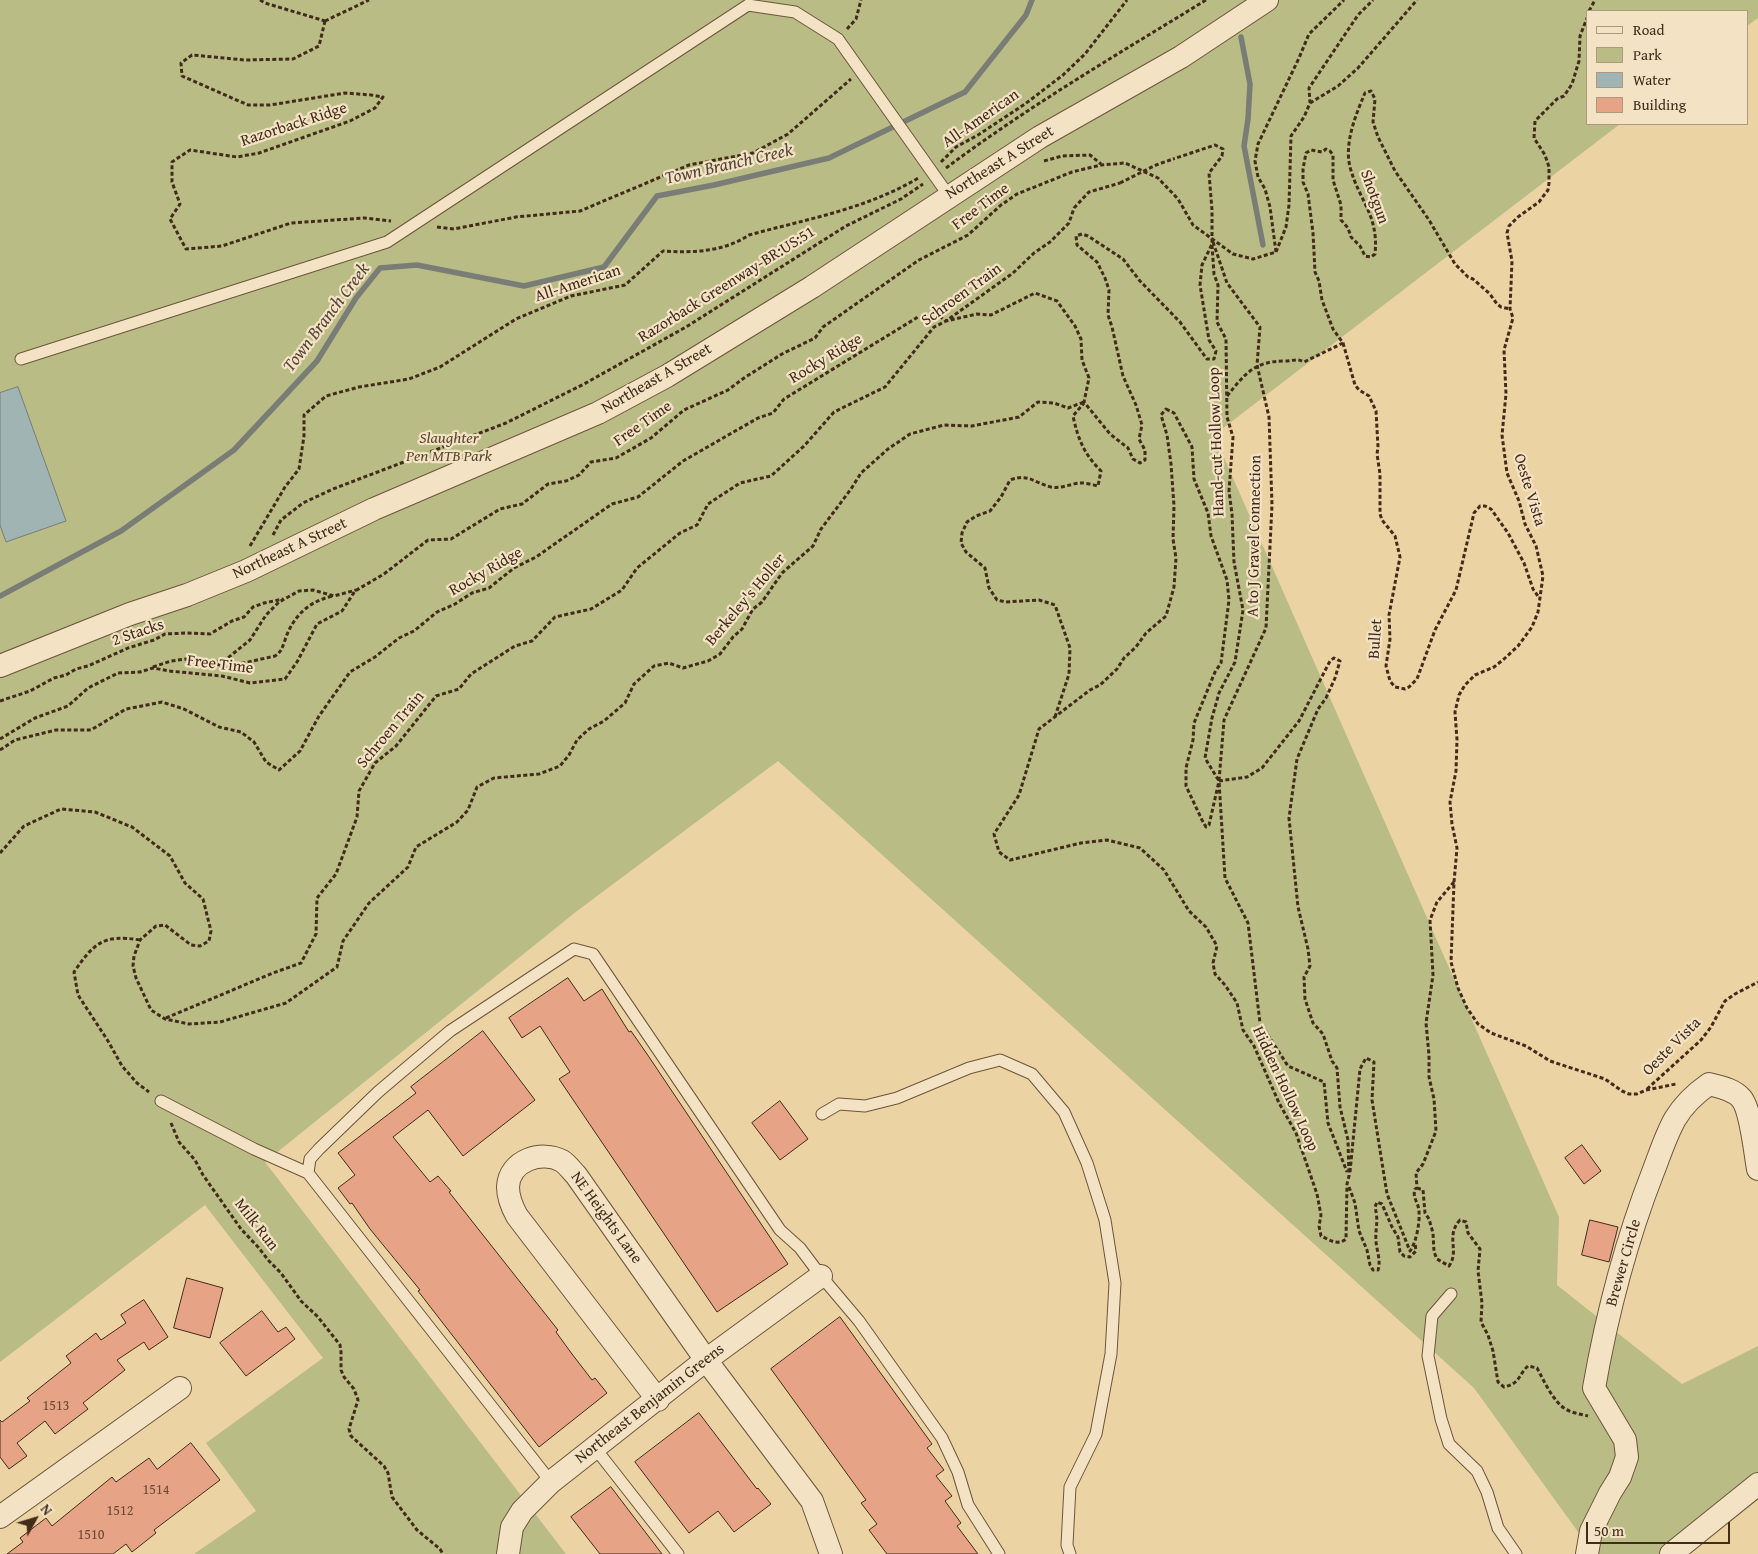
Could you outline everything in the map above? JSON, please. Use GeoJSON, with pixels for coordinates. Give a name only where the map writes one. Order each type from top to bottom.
{"type":"FeatureCollection","features":[{"type":"Feature","properties":{"kind":"street","name":"Northeast A Street"},"geometry":{"type":"LineString","coordinates":[[0,666],[120,618],[187,595],[246,571],[374,509],[598,413],[667,376],[812,287],[1040,136],[1181,56],[1266,0]]}},
{"type":"Feature","properties":{"kind":"street","name":"Brewer Circle"},"geometry":{"type":"LineString","coordinates":[[1587,1554],[1591,1531],[1620,1477],[1627,1456],[1625,1440],[1594,1388],[1604,1336],[1642,1201],[1676,1118],[1694,1095],[1710,1084],[1727,1088],[1741,1098],[1747,1110],[1758,1170]]}},
{"type":"Feature","properties":{"kind":"street","name":"NE Heights Lane"},"geometry":{"type":"LineString","coordinates":[[658,1400],[517,1216],[510,1202],[508,1185],[512,1172],[521,1163],[545,1156],[563,1162],[576,1175],[706,1360],[812,1501],[831,1554]]}},
{"type":"Feature","properties":{"kind":"street","name":"Northeast Benjamin Greens"},"geometry":{"type":"LineString","coordinates":[[508,1554],[512,1527],[522,1511],[550,1482],[658,1400],[706,1360],[821,1276]]}},
{"type":"Feature","properties":{"kind":"street"},"geometry":{"type":"LineString","coordinates":[[0,1517],[180,1388]]}},
{"type":"Feature","properties":{"kind":"street"},"geometry":{"type":"LineString","coordinates":[[1671,1554],[1758,1484]]}},
{"type":"Feature","properties":{"kind":"lane"},"geometry":{"type":"LineString","coordinates":[[21,359],[387,242],[748,5],[795,12],[838,39],[949,196]]}},
{"type":"Feature","properties":{"kind":"lane"},"geometry":{"type":"LineString","coordinates":[[308,1173],[310,1160],[319,1149],[378,1092],[450,1030],[574,949],[593,954],[780,1230],[800,1248],[859,1321],[942,1438],[958,1472],[968,1505],[999,1554]]}},
{"type":"Feature","properties":{"kind":"lane"},"geometry":{"type":"LineString","coordinates":[[822,1114],[840,1104],[865,1106],[897,1098],[969,1068],[1000,1060],[1032,1074],[1064,1112],[1087,1163],[1104,1220],[1115,1283],[1111,1354],[1096,1434],[1070,1488],[1067,1545],[1070,1554]]}},
{"type":"Feature","properties":{"kind":"lane"},"geometry":{"type":"LineString","coordinates":[[161,1101],[254,1149],[308,1173],[550,1482]]}},
{"type":"Feature","properties":{"kind":"lane"},"geometry":{"type":"LineString","coordinates":[[1450,1294],[1432,1316],[1428,1356],[1441,1419],[1449,1444],[1477,1471],[1487,1492],[1498,1528],[1516,1554]]}},
{"type":"Feature","properties":{"kind":"lane"},"geometry":{"type":"LineString","coordinates":[[595,1448],[678,1554]]}},
{"type":"Feature","properties":{"kind":"path"},"geometry":{"type":"LineString","coordinates":[[260,0],[325,20],[369,0]]}},
{"type":"Feature","properties":{"kind":"path"},"geometry":{"type":"LineString","coordinates":[[838,39],[856,19],[861,0]]}},
{"type":"Feature","properties":{"kind":"path","name":"All-American"},"geometry":{"type":"LineString","coordinates":[[246,554],[258,531],[298,469],[304,436],[304,415],[326,396],[359,387],[409,379],[440,367],[516,319],[571,296],[625,285],[663,251],[703,252],[740,240],[749,235],[861,206],[933,173],[956,147],[1025,104],[1063,75],[1085,54],[1127,0]]}},
{"type":"Feature","properties":{"kind":"path","name":"Razorback Greenway-BR:US:51"},"geometry":{"type":"LineString","coordinates":[[268,540],[281,520],[303,503],[333,489],[506,423],[584,384],[686,327],[846,226],[901,199],[933,173],[1017,117],[1206,0]]}},
{"type":"Feature","properties":{"kind":"path"},"geometry":{"type":"LineString","coordinates":[[1276,252],[1270,207],[1265,189],[1258,177],[1255,161],[1258,144],[1309,34],[1344,0]]}},
{"type":"Feature","properties":{"kind":"path"},"geometry":{"type":"LineString","coordinates":[[1276,252],[1286,227],[1290,205],[1291,136],[1304,117],[1310,103],[1309,88],[1358,16],[1373,0]]}},
{"type":"Feature","properties":{"kind":"path"},"geometry":{"type":"LineString","coordinates":[[1310,103],[1338,86],[1358,68],[1417,0]]}},
{"type":"Feature","properties":{"kind":"path","name":"Razorback Ridge"},"geometry":{"type":"LineString","coordinates":[[325,20],[319,46],[293,60],[245,60],[192,55],[181,63],[182,76],[248,105],[270,105],[345,93],[383,97],[375,108],[350,121],[259,153],[238,157],[190,150],[172,162],[172,182],[180,204],[170,219],[186,248],[222,246],[291,223],[364,218],[454,230],[516,217],[580,210],[689,166],[753,153],[788,134],[860,71]]}},
{"type":"Feature","properties":{"kind":"path","name":"Oeste Vista"},"geometry":{"type":"LineString","coordinates":[[1454,882],[1457,848],[1450,802],[1456,771],[1457,740],[1455,712],[1459,695],[1475,675],[1494,667],[1518,646],[1532,627],[1538,612],[1543,576],[1536,546],[1525,524],[1519,502],[1507,473],[1502,435],[1506,394],[1504,350],[1513,318],[1510,309],[1512,261],[1507,233],[1509,226],[1539,202],[1548,190],[1549,167],[1545,155],[1534,138],[1535,122],[1557,99],[1564,96],[1572,84],[1579,61],[1580,36],[1586,21]]}},
{"type":"Feature","properties":{"kind":"path","name":"Shotgun"},"geometry":{"type":"LineString","coordinates":[[1342,343],[1333,329],[1322,300],[1319,281],[1315,272],[1314,233],[1308,194],[1303,182],[1303,169],[1306,153],[1311,150],[1322,152],[1326,149],[1330,150],[1333,154],[1333,180],[1341,206],[1341,220],[1365,256],[1371,257],[1375,254],[1376,243],[1373,219],[1355,181],[1349,157],[1351,126],[1365,93],[1371,90],[1375,99],[1373,122],[1378,137],[1395,171],[1429,220],[1455,264],[1490,294],[1497,304],[1510,309]]}},
{"type":"Feature","properties":{"kind":"path","name":"Schroen Train"},"geometry":{"type":"LineString","coordinates":[[165,1019],[300,963],[316,934],[317,898],[336,874],[357,817],[359,791],[374,763],[396,746],[436,696],[459,689],[471,674],[515,646],[532,641],[555,617],[591,609],[622,590],[637,568],[680,533],[697,525],[708,504],[740,483],[771,476],[804,446],[834,412],[885,387],[934,327],[946,321],[1013,273],[1034,253],[1050,242],[1069,223],[1074,208],[1089,192],[1120,183],[1156,165],[1215,145],[1223,149],[1222,156],[1209,173],[1212,242]]}},
{"type":"Feature","properties":{"kind":"path"},"geometry":{"type":"LineString","coordinates":[[1035,164],[1062,156],[1090,155],[1101,165]]}},
{"type":"Feature","properties":{"kind":"path","name":"Free Time"},"geometry":{"type":"LineString","coordinates":[[0,739],[35,718],[68,706],[88,688],[118,673],[140,672],[152,668],[169,672],[222,676],[250,683],[285,679],[297,662],[317,624],[342,611],[355,591],[384,574],[428,540],[452,539],[500,509],[522,504],[548,484],[566,481],[579,474],[591,462],[616,458],[651,438],[684,410],[728,390],[782,354],[815,338],[823,327],[919,260],[968,236],[1001,205],[1017,194],[1072,172],[1101,165],[1125,162],[1158,178],[1178,199],[1193,225],[1212,242],[1233,254],[1253,259],[1276,252]]}},
{"type":"Feature","properties":{"kind":"path"},"geometry":{"type":"LineString","coordinates":[[1084,402],[1110,434],[1128,448],[1133,459],[1140,463],[1145,460],[1145,450],[1139,439],[1142,424],[1123,376],[1108,315],[1109,290],[1096,262],[1078,245],[1076,236],[1082,234],[1088,236],[1123,259],[1140,281],[1180,322],[1207,359],[1214,360],[1216,351],[1209,340],[1200,285],[1202,265],[1212,242]]}},
{"type":"Feature","properties":{"kind":"path","name":"A to J Gravel Connection"},"geometry":{"type":"LineString","coordinates":[[1212,242],[1227,283],[1260,327],[1258,366],[1269,417],[1272,505],[1266,628],[1224,720],[1219,781],[1225,878],[1248,923],[1260,1023],[1288,1066],[1324,1082],[1328,1122],[1349,1176]]}},
{"type":"Feature","properties":{"kind":"path","name":"Hand-cut Hollow Loop"},"geometry":{"type":"LineString","coordinates":[[1212,242],[1214,274],[1218,285],[1217,322],[1226,339],[1227,417],[1233,437],[1230,491],[1234,562],[1243,610],[1234,662],[1219,693],[1212,718],[1205,758],[1219,781]]}},
{"type":"Feature","properties":{"kind":"path","name":"Rocky Ridge"},"geometry":{"type":"LineString","coordinates":[[0,750],[15,740],[56,730],[91,730],[126,709],[162,702],[184,709],[219,727],[241,732],[254,742],[266,762],[279,770],[300,751],[319,716],[350,672],[375,657],[400,638],[414,631],[438,612],[472,593],[489,588],[514,568],[536,557],[568,536],[593,515],[612,504],[638,497],[683,461],[758,418],[773,413],[784,399],[918,317],[939,316],[946,321],[978,314],[990,315],[1035,293],[1057,301],[1081,338],[1082,360],[1089,378],[1084,402],[1073,416],[1078,437],[1089,459],[1101,470],[1098,486],[1082,482],[1066,487],[1051,487],[1028,478],[1019,477],[1010,480],[1001,498],[990,511],[976,516],[967,522],[962,533],[961,543],[966,552],[985,568],[989,588],[996,600],[1006,602],[1040,600],[1055,605],[1070,648],[1069,674],[1055,717]]}},
{"type":"Feature","properties":{"kind":"path"},"geometry":{"type":"LineString","coordinates":[[1227,396],[1246,374],[1258,366],[1280,360],[1298,359],[1304,362],[1342,343]]}},
{"type":"Feature","properties":{"kind":"path","name":"Bullet"},"geometry":{"type":"LineString","coordinates":[[1342,343],[1354,385],[1368,396],[1374,406],[1380,474],[1380,514],[1382,520],[1396,536],[1399,546],[1400,557],[1390,615],[1390,639],[1386,666],[1390,681],[1395,686],[1405,689],[1419,675],[1435,630],[1456,590],[1474,513],[1480,506],[1491,509],[1508,533],[1524,563],[1533,589],[1540,598]]}},
{"type":"Feature","properties":{"kind":"path","name":"Berkeley's Holler"},"geometry":{"type":"LineString","coordinates":[[165,1019],[189,1024],[220,1022],[286,1003],[337,967],[343,941],[369,903],[408,867],[416,847],[457,822],[468,810],[477,787],[494,778],[539,774],[560,766],[569,755],[577,740],[589,728],[604,721],[625,703],[634,684],[654,666],[669,663],[683,668],[708,661],[720,654],[732,636],[742,630],[752,609],[762,602],[782,573],[813,546],[821,529],[861,473],[888,449],[910,434],[944,425],[972,426],[1019,417],[1038,402],[1054,403],[1068,408],[1084,402]]}},
{"type":"Feature","properties":{"kind":"path","name":"Hidden Hollow Loop"},"geometry":{"type":"LineString","coordinates":[[1166,409],[1174,414],[1192,447],[1194,479],[1208,513],[1214,544],[1227,580],[1229,600],[1221,663],[1215,672],[1194,723],[1193,740],[1186,768],[1186,786],[1206,826],[1209,824],[1219,781],[1247,777],[1262,768],[1299,721],[1330,660],[1334,658],[1340,661],[1335,678],[1318,710],[1297,759],[1289,818],[1298,908],[1310,966],[1304,976],[1305,999],[1313,1023],[1323,1034],[1332,1061],[1337,1068],[1340,1107],[1348,1140],[1349,1176],[1347,1184],[1346,1239],[1341,1242],[1334,1242],[1321,1236],[1319,1226],[1322,1215],[1317,1194],[1296,1133],[1279,1103],[1254,1046],[1243,1030],[1237,1004],[1225,985],[1215,974],[1213,962],[1217,946],[1206,927],[1189,911],[1164,870],[1140,848],[1107,840],[1081,843],[1010,860],[999,852],[994,834],[1019,795],[1039,729],[1090,690],[1100,685],[1117,669],[1146,633],[1166,616],[1174,587],[1176,558],[1173,539],[1174,506],[1171,464],[1167,435],[1161,416],[1166,409]]}},
{"type":"Feature","properties":{"kind":"path"},"geometry":{"type":"LineString","coordinates":[[209,662],[226,667],[275,656],[282,652],[285,638],[298,615],[316,601],[359,588]]}},
{"type":"Feature","properties":{"kind":"path"},"geometry":{"type":"LineString","coordinates":[[152,668],[171,661],[186,659],[196,662],[224,661],[233,656],[250,640],[266,615],[283,599],[299,590],[313,590],[334,596]]}},
{"type":"Feature","properties":{"kind":"path","name":"2 Stacks"},"geometry":{"type":"LineString","coordinates":[[0,701],[30,691],[54,678],[66,675],[76,669],[88,666],[165,634],[187,632],[210,634],[232,621],[244,617],[253,607],[283,599]]}},
{"type":"Feature","properties":{"kind":"path"},"geometry":{"type":"LineString","coordinates":[[0,853],[24,826],[61,809],[95,812],[132,827],[170,856],[185,883],[203,899],[211,931],[208,941],[200,946],[191,945],[165,925],[156,926],[140,940],[133,961],[136,978],[151,1010],[165,1019]]}},
{"type":"Feature","properties":{"kind":"path"},"geometry":{"type":"LineString","coordinates":[[1454,882],[1451,962],[1458,988],[1467,1008],[1478,1024],[1496,1035],[1526,1046],[1550,1061],[1605,1079],[1629,1094],[1637,1094],[1646,1090],[1682,1083]]}},
{"type":"Feature","properties":{"kind":"path"},"geometry":{"type":"LineString","coordinates":[[1349,1176],[1360,1068],[1366,1058],[1374,1062],[1372,1100],[1387,1194],[1410,1252],[1419,1216],[1414,1196],[1415,1189],[1417,1188],[1416,1173],[1423,1164],[1436,1131],[1426,1023],[1433,975],[1430,920],[1437,902],[1454,882]]}},
{"type":"Feature","properties":{"kind":"path","name":"Milk Run"},"geometry":{"type":"LineString","coordinates":[[140,940],[122,937],[106,939],[88,952],[74,972],[78,995],[122,1066],[137,1083],[161,1101],[180,1142],[195,1160],[241,1229],[340,1345],[341,1370],[354,1389],[358,1400],[349,1429],[351,1436],[384,1466],[388,1473],[392,1497],[417,1530],[440,1549],[443,1554]]}},
{"type":"Feature","properties":{"kind":"path","name":"Oeste Vista"},"geometry":{"type":"LineString","coordinates":[[1646,1090],[1700,1040],[1712,1026],[1725,1001],[1758,982]]}},
{"type":"Feature","properties":{"kind":"path"},"geometry":{"type":"LineString","coordinates":[[1347,1184],[1355,1202],[1359,1231],[1373,1270],[1378,1270],[1380,1265],[1376,1241],[1378,1220],[1375,1206],[1377,1202],[1382,1204],[1387,1213],[1398,1237],[1400,1252],[1404,1256],[1410,1257],[1416,1251],[1414,1239]]}},
{"type":"Feature","properties":{"kind":"path"},"geometry":{"type":"LineString","coordinates":[[1417,1188],[1423,1190],[1425,1213],[1433,1233],[1434,1252],[1437,1260],[1446,1266],[1449,1266],[1452,1261],[1454,1249],[1452,1238],[1455,1226],[1460,1220],[1466,1222],[1468,1233],[1480,1249],[1478,1271],[1482,1303],[1481,1322],[1493,1351],[1498,1382],[1504,1387],[1510,1386],[1520,1378],[1524,1369],[1531,1365],[1537,1368],[1548,1389],[1562,1407],[1616,1425]]}},
{"type":"Feature","properties":{"kind":"green space","name":"Slaughter Pen MTB Park"},"geometry":{"type":"Polygon","coordinates":[[[0,0],[1758,0],[1758,18],[1748,25],[1748,10],[1586,10],[1586,125],[1619,125],[1214,435],[1559,1217],[1557,1285],[1682,1384],[1758,1346],[1758,1488],[1670,1554],[1594,1554],[1474,1388],[778,761],[577,911],[265,1162],[566,1554],[194,1554],[256,1511],[206,1443],[323,1358],[205,1205],[0,1362],[0,0]]]}},
{"type":"Feature","properties":{"kind":"water"},"geometry":{"type":"Polygon","coordinates":[[[18,387],[66,521],[6,542],[0,525],[0,393],[18,387]]]}},
{"type":"Feature","properties":{"kind":"building"},"geometry":{"type":"Polygon","coordinates":[[[568,978],[584,1001],[602,989],[629,1032],[631,1031],[647,1054],[788,1264],[717,1312],[559,1079],[570,1072],[540,1026],[522,1038],[509,1018],[568,978]]]}},
{"type":"Feature","properties":{"kind":"building"},"geometry":{"type":"Polygon","coordinates":[[[483,1031],[535,1100],[463,1156],[428,1110],[393,1137],[430,1182],[438,1176],[451,1191],[449,1192],[558,1330],[556,1332],[592,1380],[595,1378],[607,1393],[539,1447],[418,1291],[420,1290],[370,1229],[352,1203],[350,1204],[338,1188],[355,1175],[338,1153],[416,1093],[411,1087],[483,1031]]]}},
{"type":"Feature","properties":{"kind":"building"},"geometry":{"type":"Polygon","coordinates":[[[780,1101],[808,1139],[780,1160],[752,1123],[780,1101]]]}},
{"type":"Feature","properties":{"kind":"building"},"geometry":{"type":"Polygon","coordinates":[[[1582,1145],[1601,1171],[1584,1184],[1565,1158],[1582,1145]]]}},
{"type":"Feature","properties":{"kind":"building"},"geometry":{"type":"Polygon","coordinates":[[[1590,1220],[1618,1227],[1609,1262],[1582,1255],[1590,1220]]]}},
{"type":"Feature","properties":{"kind":"building"},"geometry":{"type":"Polygon","coordinates":[[[187,1278],[223,1288],[210,1338],[174,1328],[187,1278]]]}},
{"type":"Feature","properties":{"kind":"building"},"geometry":{"type":"Polygon","coordinates":[[[144,1300],[168,1337],[149,1350],[144,1342],[117,1360],[125,1370],[83,1403],[88,1409],[55,1434],[45,1421],[17,1443],[27,1456],[9,1469],[0,1457],[0,1420],[2,1422],[30,1401],[27,1398],[71,1363],[66,1356],[96,1333],[101,1340],[126,1323],[121,1315],[144,1300]]]}},
{"type":"Feature","properties":{"kind":"building"},"geometry":{"type":"Polygon","coordinates":[[[262,1311],[278,1332],[286,1327],[295,1339],[246,1376],[220,1343],[262,1311]]]}},
{"type":"Feature","properties":{"kind":"building"},"geometry":{"type":"Polygon","coordinates":[[[840,1317],[932,1444],[927,1448],[944,1470],[936,1476],[952,1496],[945,1501],[961,1523],[957,1526],[978,1554],[887,1554],[869,1530],[877,1524],[861,1503],[866,1500],[771,1369],[840,1317]]]}},
{"type":"Feature","properties":{"kind":"building"},"geometry":{"type":"Polygon","coordinates":[[[699,1413],[757,1489],[771,1504],[734,1532],[718,1511],[689,1533],[635,1462],[699,1413]]]}},
{"type":"Feature","properties":{"kind":"building"},"geometry":{"type":"Polygon","coordinates":[[[191,1443],[220,1480],[154,1530],[156,1533],[132,1552],[126,1544],[113,1554],[7,1554],[23,1542],[20,1538],[46,1518],[52,1526],[112,1477],[116,1482],[149,1458],[157,1469],[191,1443]]]}},
{"type":"Feature","properties":{"kind":"building"},"geometry":{"type":"Polygon","coordinates":[[[611,1487],[662,1554],[600,1554],[571,1517],[611,1487]]]}},
{"type":"Feature","properties":{"kind":"waterway","name":"Town Branch Creek"},"geometry":{"type":"LineString","coordinates":[[0,596],[121,531],[234,450],[317,361],[356,298],[380,268],[417,265],[524,286],[604,267],[657,196],[714,185],[829,158],[965,92],[1026,15],[1032,0]]}},
{"type":"Feature","properties":{"kind":"waterway"},"geometry":{"type":"LineString","coordinates":[[1241,37],[1250,84],[1244,146],[1263,245]]}}]}
